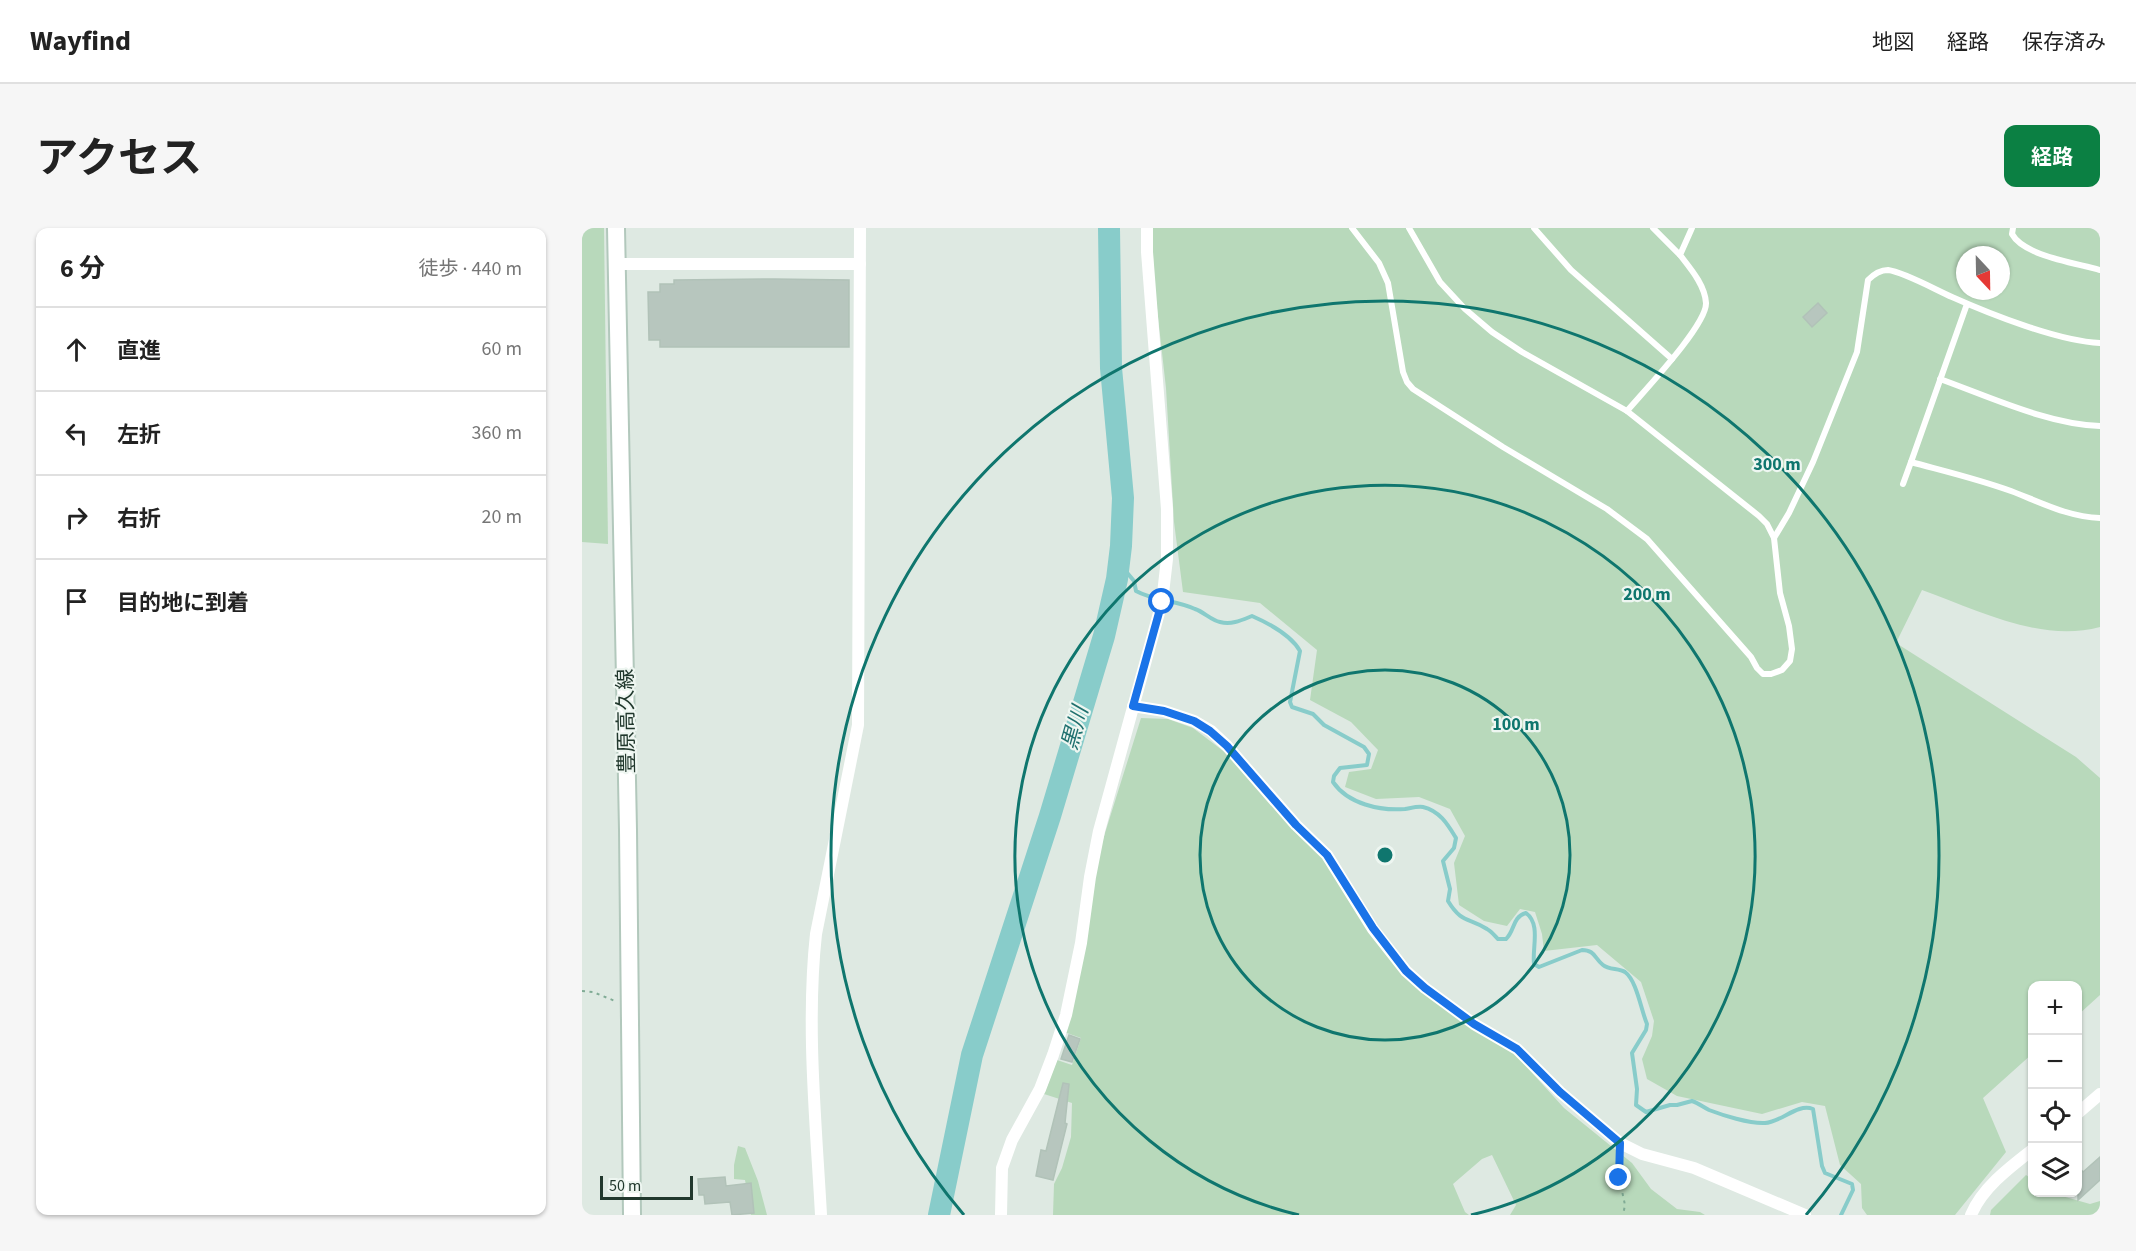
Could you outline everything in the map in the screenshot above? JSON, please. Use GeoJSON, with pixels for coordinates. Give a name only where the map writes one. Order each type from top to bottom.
{"type":"FeatureCollection","features":[{"type":"Feature","properties":{"kind":"main road","name":"豊原高久線"},"geometry":{"type":"LineString","coordinates":[[616,228],[632,1215]]}},
{"type":"Feature","properties":{"kind":"street"},"geometry":{"type":"LineString","coordinates":[[821,1215],[811,1016],[813,963],[816,934],[858,725],[860,228]]}},
{"type":"Feature","properties":{"kind":"street"},"geometry":{"type":"LineString","coordinates":[[1001,1215],[1002,1168],[1012,1140],[1040,1089],[1066,1015],[1081,943],[1099,831],[1162,602],[1167,558],[1165,489],[1147,228]]}},
{"type":"Feature","properties":{"kind":"street"},"geometry":{"type":"LineString","coordinates":[[617,264],[860,264]]}},
{"type":"Feature","properties":{"kind":"street"},"geometry":{"type":"LineString","coordinates":[[1133,706],[1164,711],[1194,721],[1227,746],[1296,825],[1327,855],[1373,928],[1406,971],[1474,1024],[1517,1049],[1560,1092],[1620,1143],[1642,1154],[1694,1168],[1805,1215]]}},
{"type":"Feature","properties":{"kind":"street"},"geometry":{"type":"LineString","coordinates":[[2082,1110],[2100,1094]]}},
{"type":"Feature","properties":{"kind":"street"},"geometry":{"type":"LineString","coordinates":[[1971,1215],[1984,1194],[1999,1177],[2028,1153]]}},
{"type":"Feature","properties":{"kind":"lane"},"geometry":{"type":"LineString","coordinates":[[1352,228],[1379,263],[1388,282],[1403,372],[1413,389],[1503,447],[1607,509],[1647,539],[1751,657],[1756,668],[1763,674],[1782,670],[1790,661],[1792,650],[1789,626],[1780,593],[1774,538],[1767,524],[1627,411],[1522,352],[1492,332],[1465,309],[1440,282],[1408,228]]}},
{"type":"Feature","properties":{"kind":"lane"},"geometry":{"type":"LineString","coordinates":[[1534,228],[1571,270],[1672,358]]}},
{"type":"Feature","properties":{"kind":"lane"},"geometry":{"type":"LineString","coordinates":[[1627,411],[1698,326],[1704,315],[1706,304],[1694,274],[1680,255],[1653,228]]}},
{"type":"Feature","properties":{"kind":"lane"},"geometry":{"type":"LineString","coordinates":[[1680,255],[1692,228]]}},
{"type":"Feature","properties":{"kind":"lane"},"geometry":{"type":"LineString","coordinates":[[2013,228],[2012,234],[2016,242],[2035,252],[2100,270]]}},
{"type":"Feature","properties":{"kind":"lane"},"geometry":{"type":"LineString","coordinates":[[1774,538],[1789,513],[1813,462],[1854,361],[1861,333],[1868,280],[1875,273],[1887,270],[1900,274],[1967,304],[2039,329],[2090,343],[2100,343]]}},
{"type":"Feature","properties":{"kind":"lane"},"geometry":{"type":"LineString","coordinates":[[1903,484],[1967,304]]}},
{"type":"Feature","properties":{"kind":"lane"},"geometry":{"type":"LineString","coordinates":[[1940,379],[2044,416],[2100,426]]}},
{"type":"Feature","properties":{"kind":"lane"},"geometry":{"type":"LineString","coordinates":[[1911,462],[2009,490],[2063,512],[2085,518],[2100,518]]}},
{"type":"Feature","properties":{"kind":"path"},"geometry":{"type":"LineString","coordinates":[[582,991],[593,992],[614,1001],[630,1002]]}},
{"type":"Feature","properties":{"kind":"path"},"geometry":{"type":"LineString","coordinates":[[1620,1143],[1619,1178],[1625,1205],[1623,1215]]}},
{"type":"Feature","properties":{"kind":"green space"},"geometry":{"type":"Polygon","coordinates":[[[582,228],[604,228],[608,544],[582,542],[582,228]]]}},
{"type":"Feature","properties":{"kind":"green space"},"geometry":{"type":"Polygon","coordinates":[[[1152,228],[2100,228],[2100,627],[2077,631],[2032,628],[1987,615],[1922,590],[1896,643],[2076,757],[2100,778],[2100,995],[2082,1011],[2082,981],[2028,981],[2028,1058],[1983,1098],[2006,1152],[1955,1215],[1867,1215],[1862,1208],[1861,1184],[1840,1165],[1825,1106],[1802,1102],[1762,1114],[1677,1096],[1647,1079],[1642,1059],[1652,1036],[1654,1021],[1641,982],[1597,945],[1544,951],[1542,934],[1535,912],[1520,909],[1507,926],[1484,921],[1459,905],[1454,863],[1465,836],[1450,809],[1419,797],[1376,799],[1345,787],[1349,772],[1371,769],[1378,750],[1351,722],[1310,700],[1317,650],[1260,603],[1183,592],[1174,522],[1166,388],[1154,282],[1152,228]]]}},
{"type":"Feature","properties":{"kind":"green space"},"geometry":{"type":"Polygon","coordinates":[[[1141,718],[1168,719],[1193,728],[1226,753],[1323,858],[1403,974],[1515,1054],[1564,1108],[1632,1163],[1651,1189],[1677,1209],[1700,1212],[1705,1215],[1510,1215],[1516,1205],[1492,1155],[1482,1159],[1453,1184],[1465,1212],[1469,1215],[1053,1215],[1054,1184],[1062,1168],[1071,1137],[1072,1103],[1044,1094],[1057,1060],[1072,1065],[1081,1038],[1064,1032],[1095,865],[1141,718]]]}},
{"type":"Feature","properties":{"kind":"green space"},"geometry":{"type":"Polygon","coordinates":[[[738,1146],[745,1148],[758,1181],[767,1215],[751,1215],[745,1180],[734,1179],[738,1146]]]}},
{"type":"Feature","properties":{"kind":"green space"},"geometry":{"type":"Polygon","coordinates":[[[2026,1175],[2028,1176],[2028,1197],[2066,1197],[2090,1204],[2100,1201],[2100,1215],[1990,1215],[1991,1210],[2026,1175]]]}},
{"type":"Feature","properties":{"kind":"building"},"geometry":{"type":"Polygon","coordinates":[[[674,280],[849,280],[849,347],[660,347],[660,340],[649,340],[648,292],[660,292],[660,284],[674,284],[674,280]]]}},
{"type":"Feature","properties":{"kind":"building"},"geometry":{"type":"Polygon","coordinates":[[[1818,303],[1827,313],[1812,327],[1803,317],[1818,303]]]}},
{"type":"Feature","properties":{"kind":"building"},"geometry":{"type":"Polygon","coordinates":[[[1069,1035],[1080,1039],[1072,1062],[1061,1059],[1069,1035]]]}},
{"type":"Feature","properties":{"kind":"building"},"geometry":{"type":"Polygon","coordinates":[[[1063,1083],[1069,1084],[1065,1123],[1067,1124],[1053,1180],[1036,1176],[1041,1150],[1046,1151],[1063,1083]]]}},
{"type":"Feature","properties":{"kind":"building"},"geometry":{"type":"Polygon","coordinates":[[[2100,1157],[2100,1180],[2082,1196],[2082,1171],[2100,1157]]]}},
{"type":"Feature","properties":{"kind":"building"},"geometry":{"type":"Polygon","coordinates":[[[725,1177],[726,1186],[751,1183],[754,1213],[732,1215],[730,1202],[705,1204],[704,1195],[699,1195],[698,1179],[725,1177]]]}},
{"type":"Feature","properties":{"kind":"waterway","name":"黒川"},"geometry":{"type":"LineString","coordinates":[[939,1215],[972,1055],[1050,816],[1104,636],[1117,579],[1123,498],[1111,368],[1109,228]]}},
{"type":"Feature","properties":{"kind":"waterway"},"geometry":{"type":"LineString","coordinates":[[1119,563],[1134,581],[1136,591],[1150,597],[1188,606],[1224,623],[1252,616],[1272,626],[1296,645],[1300,651],[1290,702],[1292,707],[1313,714],[1324,725],[1364,747],[1369,754],[1367,765],[1340,768],[1333,782],[1339,790],[1356,801],[1385,809],[1423,807],[1443,819],[1456,838],[1454,848],[1443,861],[1450,889],[1448,901],[1457,913],[1481,925],[1498,939],[1506,939],[1518,918],[1526,913],[1531,918],[1535,930],[1534,964],[1539,967],[1586,950],[1605,967],[1623,971],[1629,976],[1636,989],[1647,1024],[1646,1030],[1632,1053],[1637,1089],[1636,1105],[1646,1112],[1692,1101],[1721,1114],[1759,1123],[1771,1122],[1801,1109],[1813,1109],[1825,1173],[1852,1184],[1853,1190],[1841,1215]]}},
{"type":"Feature","properties":{"kind":"route"},"geometry":{"type":"LineString","coordinates":[[1162,602],[1133,706],[1164,711],[1194,721],[1227,746],[1296,825],[1327,855],[1373,928],[1406,971],[1474,1024],[1517,1049],[1595,1124],[1620,1143],[1619,1178]]}}]}
